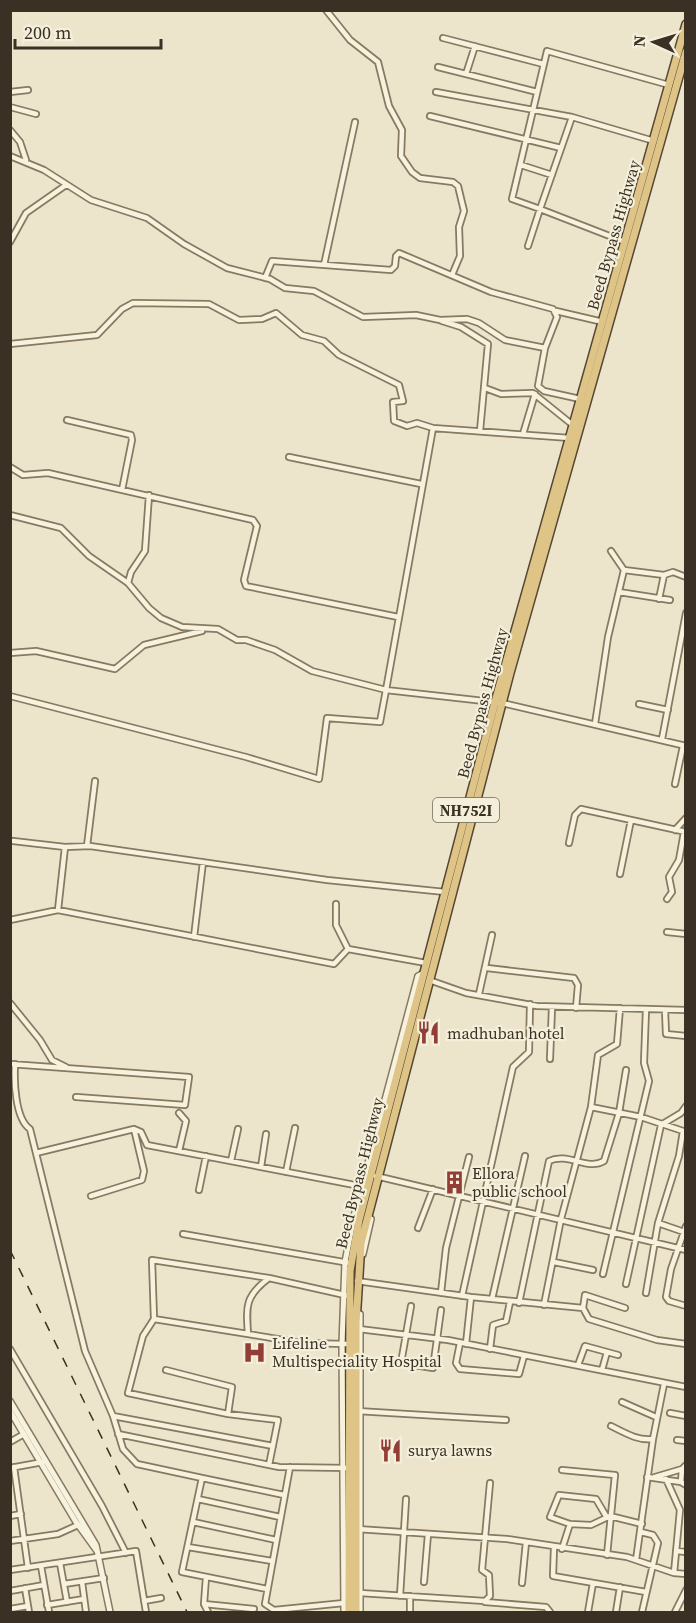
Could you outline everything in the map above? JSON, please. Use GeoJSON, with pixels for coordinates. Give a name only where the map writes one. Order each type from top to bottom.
{"type":"FeatureCollection","features":[{"type":"Feature","properties":{"kind":"highway","name":"Beed Bypass Highway"},"geometry":{"type":"LineString","coordinates":[[358,1612],[358,1329],[361,1243],[424,973],[430,961],[570,438],[686,24]]}},
{"type":"Feature","properties":{"kind":"highway","name":"Beed Bypass Highway"},"geometry":{"type":"LineString","coordinates":[[349,1612],[345,1344],[348,1262],[365,1187],[377,1176],[431,980],[430,961],[445,892],[686,52]]}},
{"type":"Feature","properties":{"kind":"street"},"geometry":{"type":"LineString","coordinates":[[326,10],[350,40],[378,62],[389,106],[400,125],[401,156],[412,172],[420,178],[453,182],[458,186],[464,211],[459,228],[460,256],[452,275]]}},
{"type":"Feature","properties":{"kind":"street"},"geometry":{"type":"LineString","coordinates":[[443,38],[543,64]]}},
{"type":"Feature","properties":{"kind":"street"},"geometry":{"type":"LineString","coordinates":[[466,74],[475,46]]}},
{"type":"Feature","properties":{"kind":"street"},"geometry":{"type":"LineString","coordinates":[[626,242],[512,199],[543,64],[547,51],[669,85]]}},
{"type":"Feature","properties":{"kind":"street"},"geometry":{"type":"LineString","coordinates":[[438,67],[537,92]]}},
{"type":"Feature","properties":{"kind":"street"},"geometry":{"type":"LineString","coordinates":[[10,92],[28,90]]}},
{"type":"Feature","properties":{"kind":"street"},"geometry":{"type":"LineString","coordinates":[[435,92],[572,117],[654,141]]}},
{"type":"Feature","properties":{"kind":"street"},"geometry":{"type":"LineString","coordinates":[[10,106],[36,114]]}},
{"type":"Feature","properties":{"kind":"street"},"geometry":{"type":"LineString","coordinates":[[430,116],[561,148]]}},
{"type":"Feature","properties":{"kind":"street"},"geometry":{"type":"LineString","coordinates":[[528,246],[572,117]]}},
{"type":"Feature","properties":{"kind":"street"},"geometry":{"type":"LineString","coordinates":[[324,265],[355,122]]}},
{"type":"Feature","properties":{"kind":"street"},"geometry":{"type":"LineString","coordinates":[[10,130],[20,142],[26,160]]}},
{"type":"Feature","properties":{"kind":"street"},"geometry":{"type":"LineString","coordinates":[[10,156],[26,160],[91,200],[142,215],[188,246],[227,268],[265,278],[285,288],[314,291],[363,317],[416,315],[461,327],[488,344],[480,430]]}},
{"type":"Feature","properties":{"kind":"street"},"geometry":{"type":"LineString","coordinates":[[521,165],[552,175]]}},
{"type":"Feature","properties":{"kind":"street"},"geometry":{"type":"LineString","coordinates":[[10,242],[26,213],[66,185]]}},
{"type":"Feature","properties":{"kind":"street"},"geometry":{"type":"LineString","coordinates":[[265,278],[272,261],[392,270],[399,253],[491,292],[556,312],[603,322]]}},
{"type":"Feature","properties":{"kind":"street"},"geometry":{"type":"LineString","coordinates":[[10,344],[97,334],[122,309],[133,303],[209,304],[239,320],[259,320],[276,313],[302,335],[324,341],[339,355],[399,385],[403,402],[393,402],[394,421],[407,426],[417,423],[433,428],[570,438]]}},
{"type":"Feature","properties":{"kind":"street"},"geometry":{"type":"LineString","coordinates":[[523,434],[538,386],[545,348],[557,317],[556,312]]}},
{"type":"Feature","properties":{"kind":"street"},"geometry":{"type":"LineString","coordinates":[[440,320],[473,320],[505,340],[545,348]]}},
{"type":"Feature","properties":{"kind":"street"},"geometry":{"type":"LineString","coordinates":[[538,386],[544,391],[581,400]]}},
{"type":"Feature","properties":{"kind":"street"},"geometry":{"type":"LineString","coordinates":[[484,388],[501,394],[535,394],[574,426]]}},
{"type":"Feature","properties":{"kind":"street"},"geometry":{"type":"LineString","coordinates":[[67,420],[130,435],[132,440],[122,490]]}},
{"type":"Feature","properties":{"kind":"street"},"geometry":{"type":"LineString","coordinates":[[10,696],[246,757],[319,779],[327,718],[380,722],[421,484],[433,428]]}},
{"type":"Feature","properties":{"kind":"street"},"geometry":{"type":"LineString","coordinates":[[289,457],[421,484]]}},
{"type":"Feature","properties":{"kind":"street"},"geometry":{"type":"LineString","coordinates":[[10,467],[23,475],[45,473],[256,521],[256,538],[244,580],[246,586],[398,617]]}},
{"type":"Feature","properties":{"kind":"street"},"geometry":{"type":"LineString","coordinates":[[128,583],[131,572],[146,546],[149,495]]}},
{"type":"Feature","properties":{"kind":"street"},"geometry":{"type":"LineString","coordinates":[[10,516],[61,528],[89,556],[128,583],[149,608],[161,618],[182,627],[218,629],[237,640],[246,640],[275,650],[312,671],[386,690],[499,702],[684,746],[675,784]]}},
{"type":"Feature","properties":{"kind":"street"},"geometry":{"type":"LineString","coordinates":[[595,724],[608,638],[624,570],[611,551]]}},
{"type":"Feature","properties":{"kind":"street"},"geometry":{"type":"LineString","coordinates":[[624,570],[664,575],[673,572],[686,577]]}},
{"type":"Feature","properties":{"kind":"street"},"geometry":{"type":"LineString","coordinates":[[659,599],[664,575]]}},
{"type":"Feature","properties":{"kind":"street"},"geometry":{"type":"LineString","coordinates":[[619,592],[670,600]]}},
{"type":"Feature","properties":{"kind":"street"},"geometry":{"type":"LineString","coordinates":[[662,740],[686,614]]}},
{"type":"Feature","properties":{"kind":"street"},"geometry":{"type":"LineString","coordinates":[[10,653],[36,651],[115,669],[144,645],[208,629]]}},
{"type":"Feature","properties":{"kind":"street"},"geometry":{"type":"LineString","coordinates":[[639,704],[668,710]]}},
{"type":"Feature","properties":{"kind":"street"},"geometry":{"type":"LineString","coordinates":[[87,846],[95,781]]}},
{"type":"Feature","properties":{"kind":"street"},"geometry":{"type":"LineString","coordinates":[[569,843],[575,815],[581,809],[685,832],[679,860],[669,877],[672,892],[667,899]]}},
{"type":"Feature","properties":{"kind":"street"},"geometry":{"type":"LineString","coordinates":[[675,830],[686,818]]}},
{"type":"Feature","properties":{"kind":"street"},"geometry":{"type":"LineString","coordinates":[[620,874],[632,820]]}},
{"type":"Feature","properties":{"kind":"street"},"geometry":{"type":"LineString","coordinates":[[13,840],[65,847],[87,846],[327,880],[445,892]]}},
{"type":"Feature","properties":{"kind":"street"},"geometry":{"type":"LineString","coordinates":[[58,910],[65,847]]}},
{"type":"Feature","properties":{"kind":"street"},"geometry":{"type":"LineString","coordinates":[[194,937],[203,862]]}},
{"type":"Feature","properties":{"kind":"street"},"geometry":{"type":"LineString","coordinates":[[336,904],[336,925],[348,949]]}},
{"type":"Feature","properties":{"kind":"street"},"geometry":{"type":"LineString","coordinates":[[10,920],[58,910],[334,964],[348,949]]}},
{"type":"Feature","properties":{"kind":"street"},"geometry":{"type":"LineString","coordinates":[[667,932],[686,934]]}},
{"type":"Feature","properties":{"kind":"street"},"geometry":{"type":"LineString","coordinates":[[478,994],[487,968],[492,935]]}},
{"type":"Feature","properties":{"kind":"street"},"geometry":{"type":"LineString","coordinates":[[348,949],[430,961]]}},
{"type":"Feature","properties":{"kind":"street"},"geometry":{"type":"LineString","coordinates":[[487,968],[574,978],[578,985],[576,1008]]}},
{"type":"Feature","properties":{"kind":"street"},"geometry":{"type":"LineString","coordinates":[[36,1153],[134,1129],[141,1132],[147,1145],[365,1187],[418,976],[424,973]]}},
{"type":"Feature","properties":{"kind":"street"},"geometry":{"type":"LineString","coordinates":[[431,980],[478,994],[552,1007],[686,1010]]}},
{"type":"Feature","properties":{"kind":"street"},"geometry":{"type":"LineString","coordinates":[[10,1003],[40,1040],[52,1060],[69,1068]]}},
{"type":"Feature","properties":{"kind":"street"},"geometry":{"type":"LineString","coordinates":[[462,1296],[513,1067],[529,1052],[530,1004]]}},
{"type":"Feature","properties":{"kind":"street"},"geometry":{"type":"LineString","coordinates":[[549,1059],[552,1007]]}},
{"type":"Feature","properties":{"kind":"street"},"geometry":{"type":"LineString","coordinates":[[544,1305],[561,1219],[591,1107],[598,1055],[617,1044],[620,1008]]}},
{"type":"Feature","properties":{"kind":"street"},"geometry":{"type":"LineString","coordinates":[[603,1274],[649,1078],[644,1063],[646,1009]]}},
{"type":"Feature","properties":{"kind":"street"},"geometry":{"type":"LineString","coordinates":[[665,1010],[664,1032],[686,1036]]}},
{"type":"Feature","properties":{"kind":"street"},"geometry":{"type":"LineString","coordinates":[[76,1097],[185,1105],[189,1077],[13,1064],[14,1090],[24,1123],[30,1129],[46,1186],[85,1351],[113,1416],[123,1449],[137,1464],[284,1495]]}},
{"type":"Feature","properties":{"kind":"street"},"geometry":{"type":"LineString","coordinates":[[519,1302],[549,1161],[560,1156],[577,1162],[598,1164],[604,1161],[619,1113],[626,1070]]}},
{"type":"Feature","properties":{"kind":"street"},"geometry":{"type":"LineString","coordinates":[[626,1284],[661,1125],[681,1113],[686,1106]]}},
{"type":"Feature","properties":{"kind":"street"},"geometry":{"type":"LineString","coordinates":[[591,1107],[641,1117],[683,1131],[679,1156],[658,1223],[657,1242],[646,1293]]}},
{"type":"Feature","properties":{"kind":"street"},"geometry":{"type":"LineString","coordinates":[[179,1113],[186,1121],[179,1151]]}},
{"type":"Feature","properties":{"kind":"street"},"geometry":{"type":"LineString","coordinates":[[286,1172],[295,1128]]}},
{"type":"Feature","properties":{"kind":"street"},"geometry":{"type":"LineString","coordinates":[[91,1196],[142,1180],[144,1172],[134,1129]]}},
{"type":"Feature","properties":{"kind":"street"},"geometry":{"type":"LineString","coordinates":[[231,1161],[238,1129]]}},
{"type":"Feature","properties":{"kind":"street"},"geometry":{"type":"LineString","coordinates":[[261,1167],[267,1134]]}},
{"type":"Feature","properties":{"kind":"street"},"geometry":{"type":"LineString","coordinates":[[199,1190],[206,1156]]}},
{"type":"Feature","properties":{"kind":"street"},"geometry":{"type":"LineString","coordinates":[[492,1299],[525,1156]]}},
{"type":"Feature","properties":{"kind":"street"},"geometry":{"type":"LineString","coordinates":[[679,1156],[686,1157]]}},
{"type":"Feature","properties":{"kind":"street"},"geometry":{"type":"LineString","coordinates":[[441,1293],[446,1248],[469,1157]]}},
{"type":"Feature","properties":{"kind":"street"},"geometry":{"type":"LineString","coordinates":[[377,1176],[686,1250]]}},
{"type":"Feature","properties":{"kind":"street"},"geometry":{"type":"LineString","coordinates":[[418,1228],[434,1189]]}},
{"type":"Feature","properties":{"kind":"street"},"geometry":{"type":"LineString","coordinates":[[658,1223],[685,1228],[677,1248],[666,1297],[669,1301],[686,1306]]}},
{"type":"Feature","properties":{"kind":"street"},"geometry":{"type":"LineString","coordinates":[[183,1234],[348,1262]]}},
{"type":"Feature","properties":{"kind":"street"},"geometry":{"type":"LineString","coordinates":[[268,1465],[278,1420],[228,1414],[128,1393],[143,1336],[154,1318],[152,1260],[269,1278],[346,1295]]}},
{"type":"Feature","properties":{"kind":"street"},"geometry":{"type":"LineString","coordinates":[[554,1262],[593,1270]]}},
{"type":"Feature","properties":{"kind":"street"},"geometry":{"type":"LineString","coordinates":[[248,1334],[246,1307],[254,1289],[269,1278]]}},
{"type":"Feature","properties":{"kind":"street"},"geometry":{"type":"LineString","coordinates":[[359,1281],[510,1302],[583,1308]]}},
{"type":"Feature","properties":{"kind":"street"},"geometry":{"type":"LineString","coordinates":[[625,1308],[585,1295],[583,1308],[589,1319],[657,1340],[686,1344]]}},
{"type":"Feature","properties":{"kind":"street"},"geometry":{"type":"LineString","coordinates":[[471,1297],[463,1344],[456,1363],[460,1369],[519,1374],[522,1372],[524,1356]]}},
{"type":"Feature","properties":{"kind":"street"},"geometry":{"type":"LineString","coordinates":[[490,1349],[493,1325],[506,1321],[510,1302]]}},
{"type":"Feature","properties":{"kind":"street"},"geometry":{"type":"LineString","coordinates":[[411,1306],[401,1363],[433,1368],[441,1310]]}},
{"type":"Feature","properties":{"kind":"street"},"geometry":{"type":"LineString","coordinates":[[154,1318],[301,1343],[345,1344]]}},
{"type":"Feature","properties":{"kind":"street"},"geometry":{"type":"LineString","coordinates":[[358,1329],[436,1339],[686,1387]]}},
{"type":"Feature","properties":{"kind":"street"},"geometry":{"type":"LineString","coordinates":[[578,1365],[585,1346],[618,1355]]}},
{"type":"Feature","properties":{"kind":"street"},"geometry":{"type":"LineString","coordinates":[[10,1349],[102,1506],[126,1553]]}},
{"type":"Feature","properties":{"kind":"street"},"geometry":{"type":"LineString","coordinates":[[602,1370],[607,1352]]}},
{"type":"Feature","properties":{"kind":"street"},"geometry":{"type":"LineString","coordinates":[[166,1370],[232,1387],[228,1414]]}},
{"type":"Feature","properties":{"kind":"street"},"geometry":{"type":"LineString","coordinates":[[636,1560],[650,1478],[656,1417],[664,1384]]}},
{"type":"Feature","properties":{"kind":"street"},"geometry":{"type":"LineString","coordinates":[[10,1401],[78,1525],[97,1551]]}},
{"type":"Feature","properties":{"kind":"street"},"geometry":{"type":"LineString","coordinates":[[622,1402],[656,1417]]}},
{"type":"Feature","properties":{"kind":"street"},"geometry":{"type":"LineString","coordinates":[[10,1410],[97,1551],[110,1612]]}},
{"type":"Feature","properties":{"kind":"street"},"geometry":{"type":"LineString","coordinates":[[359,1411],[506,1420]]}},
{"type":"Feature","properties":{"kind":"street"},"geometry":{"type":"LineString","coordinates":[[670,1413],[686,1416]]}},
{"type":"Feature","properties":{"kind":"street"},"geometry":{"type":"LineString","coordinates":[[113,1416],[273,1446]]}},
{"type":"Feature","properties":{"kind":"street"},"geometry":{"type":"LineString","coordinates":[[611,1426],[634,1437],[644,1440],[653,1439]]}},
{"type":"Feature","properties":{"kind":"street"},"geometry":{"type":"LineString","coordinates":[[10,1442],[24,1434]]}},
{"type":"Feature","properties":{"kind":"street"},"geometry":{"type":"LineString","coordinates":[[118,1434],[268,1465],[346,1468],[344,1612]]}},
{"type":"Feature","properties":{"kind":"street"},"geometry":{"type":"LineString","coordinates":[[677,1440],[686,1441]]}},
{"type":"Feature","properties":{"kind":"street"},"geometry":{"type":"LineString","coordinates":[[28,1568],[18,1492],[12,1467],[44,1462]]}},
{"type":"Feature","properties":{"kind":"street"},"geometry":{"type":"LineString","coordinates":[[290,1467],[266,1604],[274,1610],[344,1603]]}},
{"type":"Feature","properties":{"kind":"street"},"geometry":{"type":"LineString","coordinates":[[684,1467],[683,1484],[666,1479],[650,1478],[684,1467]]}},
{"type":"Feature","properties":{"kind":"street"},"geometry":{"type":"LineString","coordinates":[[562,1470],[615,1475],[608,1516],[607,1555]]}},
{"type":"Feature","properties":{"kind":"street"},"geometry":{"type":"LineString","coordinates":[[202,1478],[182,1572],[267,1589]]}},
{"type":"Feature","properties":{"kind":"street"},"geometry":{"type":"LineString","coordinates":[[666,1479],[683,1510],[678,1531],[674,1573]]}},
{"type":"Feature","properties":{"kind":"street"},"geometry":{"type":"LineString","coordinates":[[485,1602],[490,1596],[489,1575],[482,1570],[490,1484]]}},
{"type":"Feature","properties":{"kind":"street"},"geometry":{"type":"LineString","coordinates":[[10,1493],[18,1492]]}},
{"type":"Feature","properties":{"kind":"street"},"geometry":{"type":"LineString","coordinates":[[608,1516],[596,1499],[559,1495],[550,1517],[570,1524],[591,1525],[608,1516],[642,1524]]}},
{"type":"Feature","properties":{"kind":"street"},"geometry":{"type":"LineString","coordinates":[[400,1596],[405,1498]]}},
{"type":"Feature","properties":{"kind":"street"},"geometry":{"type":"LineString","coordinates":[[198,1499],[280,1517]]}},
{"type":"Feature","properties":{"kind":"street"},"geometry":{"type":"LineString","coordinates":[[10,1516],[21,1514]]}},
{"type":"Feature","properties":{"kind":"street"},"geometry":{"type":"LineString","coordinates":[[193,1522],[276,1539]]}},
{"type":"Feature","properties":{"kind":"street"},"geometry":{"type":"LineString","coordinates":[[562,1549],[570,1524]]}},
{"type":"Feature","properties":{"kind":"street"},"geometry":{"type":"LineString","coordinates":[[10,1541],[58,1534],[78,1525]]}},
{"type":"Feature","properties":{"kind":"street"},"geometry":{"type":"LineString","coordinates":[[358,1612],[359,1529],[526,1542],[636,1560],[674,1573],[686,1574]]}},
{"type":"Feature","properties":{"kind":"street"},"geometry":{"type":"LineString","coordinates":[[678,1531],[686,1531]]}},
{"type":"Feature","properties":{"kind":"street"},"geometry":{"type":"LineString","coordinates":[[641,1532],[657,1538],[642,1612]]}},
{"type":"Feature","properties":{"kind":"street"},"geometry":{"type":"LineString","coordinates":[[424,1582],[428,1534]]}},
{"type":"Feature","properties":{"kind":"street"},"geometry":{"type":"LineString","coordinates":[[522,1583],[526,1542]]}},
{"type":"Feature","properties":{"kind":"street"},"geometry":{"type":"LineString","coordinates":[[188,1547],[272,1561]]}},
{"type":"Feature","properties":{"kind":"street"},"geometry":{"type":"LineString","coordinates":[[554,1547],[553,1576],[646,1592]]}},
{"type":"Feature","properties":{"kind":"street"},"geometry":{"type":"LineString","coordinates":[[10,1570],[136,1551],[146,1612]]}},
{"type":"Feature","properties":{"kind":"street"},"geometry":{"type":"LineString","coordinates":[[676,1551],[686,1552]]}},
{"type":"Feature","properties":{"kind":"street"},"geometry":{"type":"LineString","coordinates":[[60,1563],[67,1602]]}},
{"type":"Feature","properties":{"kind":"street"},"geometry":{"type":"LineString","coordinates":[[41,1566],[49,1612]]}},
{"type":"Feature","properties":{"kind":"street"},"geometry":{"type":"LineString","coordinates":[[206,1577],[204,1604],[208,1612]]}},
{"type":"Feature","properties":{"kind":"street"},"geometry":{"type":"LineString","coordinates":[[64,1584],[104,1578]]}},
{"type":"Feature","properties":{"kind":"street"},"geometry":{"type":"LineString","coordinates":[[82,1582],[86,1612]]}},
{"type":"Feature","properties":{"kind":"street"},"geometry":{"type":"LineString","coordinates":[[588,1612],[593,1583]]}},
{"type":"Feature","properties":{"kind":"street"},"geometry":{"type":"LineString","coordinates":[[10,1591],[44,1585]]}},
{"type":"Feature","properties":{"kind":"street"},"geometry":{"type":"LineString","coordinates":[[616,1612],[620,1587]]}},
{"type":"Feature","properties":{"kind":"street"},"geometry":{"type":"LineString","coordinates":[[25,1588],[29,1612]]}},
{"type":"Feature","properties":{"kind":"street"},"geometry":{"type":"LineString","coordinates":[[676,1610],[686,1590]]}},
{"type":"Feature","properties":{"kind":"street"},"geometry":{"type":"LineString","coordinates":[[360,1593],[546,1607],[550,1612]]}},
{"type":"Feature","properties":{"kind":"street"},"geometry":{"type":"LineString","coordinates":[[410,1596],[410,1612]]}},
{"type":"Feature","properties":{"kind":"street"},"geometry":{"type":"LineString","coordinates":[[144,1601],[161,1598]]}},
{"type":"Feature","properties":{"kind":"street"},"geometry":{"type":"LineString","coordinates":[[47,1605],[84,1599]]}},
{"type":"Feature","properties":{"kind":"street"},"geometry":{"type":"LineString","coordinates":[[204,1604],[254,1609]]}},
{"type":"Feature","properties":{"kind":"street"},"geometry":{"type":"LineString","coordinates":[[10,1609],[28,1606]]}},
{"type":"Feature","properties":{"kind":"street"},"geometry":{"type":"LineString","coordinates":[[302,1612],[303,1606]]}},
{"type":"Feature","properties":{"kind":"street"},"geometry":{"type":"LineString","coordinates":[[676,1610],[686,1608]]}},
{"type":"Feature","properties":{"kind":"railway"},"geometry":{"type":"LineString","coordinates":[[10,1250],[187,1612]]}},
{"type":"Feature","properties":{"kind":"place","name":"madhuban hotel"},"geometry":{"type":"Point","coordinates":[429,1033]}},
{"type":"Feature","properties":{"kind":"place","name":"Ellora public school"},"geometry":{"type":"Point","coordinates":[454,1182]}},
{"type":"Feature","properties":{"kind":"place","name":"Lifeline Multispeciality Hospital"},"geometry":{"type":"Point","coordinates":[254,1352]}},
{"type":"Feature","properties":{"kind":"place","name":"surya lawns"},"geometry":{"type":"Point","coordinates":[390,1450]}}]}
